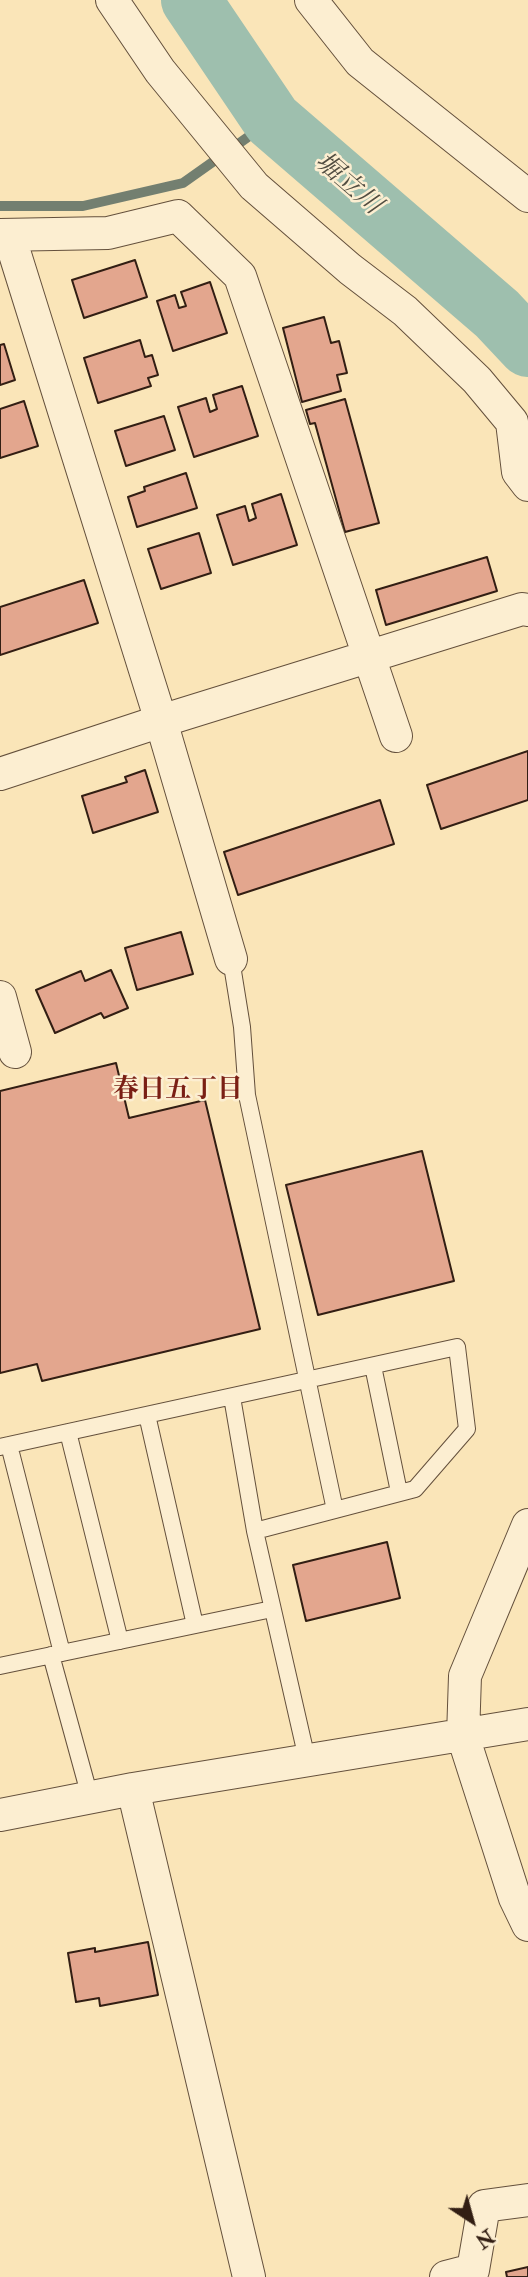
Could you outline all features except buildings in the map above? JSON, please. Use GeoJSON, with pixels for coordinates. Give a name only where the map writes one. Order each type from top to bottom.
{"type":"FeatureCollection","features":[{"type":"Feature","properties":{"kind":"street"},"geometry":{"type":"LineString","coordinates":[[112,0],[160,71],[254,186],[350,269],[405,311],[477,380],[512,422],[518,472],[528,485]]}},
{"type":"Feature","properties":{"kind":"street"},"geometry":{"type":"LineString","coordinates":[[311,0],[360,62],[528,196]]}},
{"type":"Feature","properties":{"kind":"street"},"geometry":{"type":"LineString","coordinates":[[231,959],[162,721],[4,235],[108,233],[178,216],[240,276],[396,736]]}},
{"type":"Feature","properties":{"kind":"street"},"geometry":{"type":"LineString","coordinates":[[0,774],[522,609],[528,610]]}},
{"type":"Feature","properties":{"kind":"street"},"geometry":{"type":"LineString","coordinates":[[0,997],[15,1052]]}},
{"type":"Feature","properties":{"kind":"street"},"geometry":{"type":"LineString","coordinates":[[528,1525],[465,1676],[463,1735],[515,1898],[528,1925]]}},
{"type":"Feature","properties":{"kind":"street"},"geometry":{"type":"LineString","coordinates":[[0,1815],[307,1759],[528,1724]]}},
{"type":"Feature","properties":{"kind":"street"},"geometry":{"type":"LineString","coordinates":[[133,1789],[249,2277]]}},
{"type":"Feature","properties":{"kind":"street"},"geometry":{"type":"LineString","coordinates":[[469,2275],[484,2206],[528,2200]]}},
{"type":"Feature","properties":{"kind":"lane"},"geometry":{"type":"LineString","coordinates":[[231,959],[242,1027],[247,1095],[335,1510]]}},
{"type":"Feature","properties":{"kind":"lane"},"geometry":{"type":"LineString","coordinates":[[90,1797],[4,1446],[457,1347],[467,1429],[415,1489],[255,1531]]}},
{"type":"Feature","properties":{"kind":"lane"},"geometry":{"type":"LineString","coordinates":[[373,1366],[399,1492]]}},
{"type":"Feature","properties":{"kind":"lane"},"geometry":{"type":"LineString","coordinates":[[232,1396],[255,1531],[307,1759]]}},
{"type":"Feature","properties":{"kind":"lane"},"geometry":{"type":"LineString","coordinates":[[147,1415],[195,1625]]}},
{"type":"Feature","properties":{"kind":"lane"},"geometry":{"type":"LineString","coordinates":[[68,1432],[120,1641]]}},
{"type":"Feature","properties":{"kind":"lane"},"geometry":{"type":"LineString","coordinates":[[0,1666],[272,1609]]}},
{"type":"Feature","properties":{"kind":"waterway","name":"堀立川"},"geometry":{"type":"LineString","coordinates":[[191,0],[272,120],[497,314],[528,347]]}},
{"type":"Feature","properties":{"kind":"waterway"},"geometry":{"type":"LineString","coordinates":[[0,206],[83,206],[183,183],[272,120]]}},
{"type":"Feature","properties":{"kind":"district","name":"春日五丁目"},"geometry":{"type":"Point","coordinates":[178,1091]}}]}
